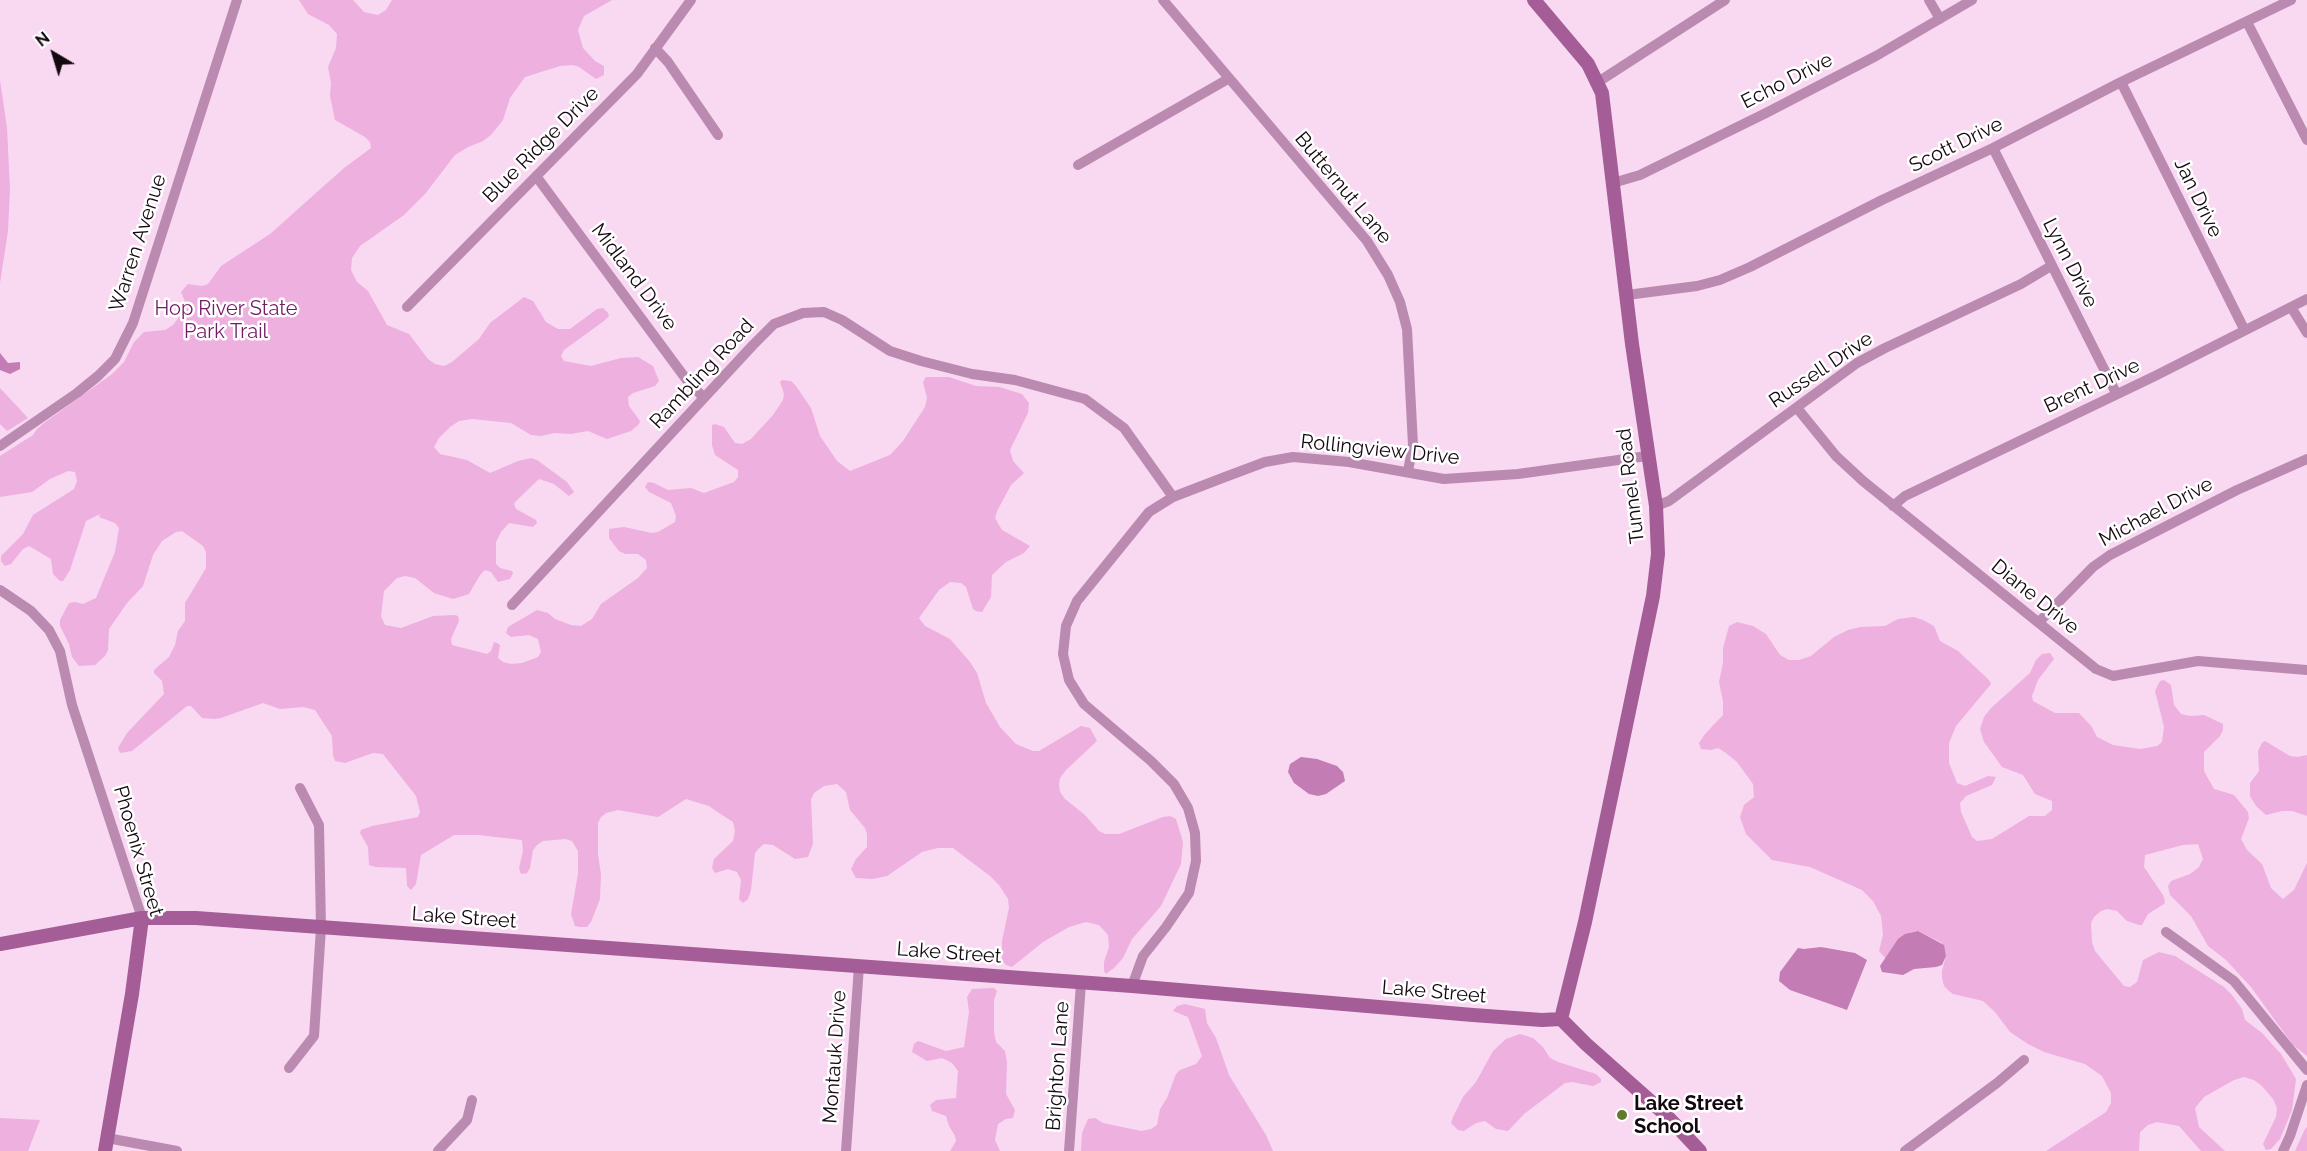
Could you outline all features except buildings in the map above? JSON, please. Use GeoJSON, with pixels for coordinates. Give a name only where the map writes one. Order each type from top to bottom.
{"type":"FeatureCollection","features":[{"type":"Feature","properties":{"kind":"street","name":"Warren Avenue"},"geometry":{"type":"LineString","coordinates":[[0,446],[77,393],[115,359],[132,323],[237,0]]}},
{"type":"Feature","properties":{"kind":"street","name":"Blue Ridge Drive"},"geometry":{"type":"LineString","coordinates":[[406,307],[637,74],[691,0]]}},
{"type":"Feature","properties":{"kind":"street","name":"Butternut Lane"},"geometry":{"type":"LineString","coordinates":[[1163,0],[1367,241],[1388,275],[1400,302],[1407,329],[1413,445],[1408,471]]}},
{"type":"Feature","properties":{"kind":"street","name":"Tunnel Road"},"geometry":{"type":"LineString","coordinates":[[1534,0],[1588,64],[1602,93],[1647,456],[1656,506],[1658,554],[1653,596],[1586,922],[1561,1019]]}},
{"type":"Feature","properties":{"kind":"street"},"geometry":{"type":"LineString","coordinates":[[1598,82],[1725,0]]}},
{"type":"Feature","properties":{"kind":"street"},"geometry":{"type":"LineString","coordinates":[[1929,0],[1940,19]]}},
{"type":"Feature","properties":{"kind":"street","name":"Echo Drive"},"geometry":{"type":"LineString","coordinates":[[1612,183],[1640,175],[1755,118],[1876,56],[1972,0]]}},
{"type":"Feature","properties":{"kind":"street","name":"Scott Drive"},"geometry":{"type":"LineString","coordinates":[[1627,295],[1696,286],[1720,280],[1750,267],[2291,0]]}},
{"type":"Feature","properties":{"kind":"street"},"geometry":{"type":"LineString","coordinates":[[2247,22],[2307,140]]}},
{"type":"Feature","properties":{"kind":"street"},"geometry":{"type":"LineString","coordinates":[[655,48],[668,62],[718,135]]}},
{"type":"Feature","properties":{"kind":"street"},"geometry":{"type":"LineString","coordinates":[[1078,165],[1228,79]]}},
{"type":"Feature","properties":{"kind":"street","name":"Jan Drive"},"geometry":{"type":"LineString","coordinates":[[2121,82],[2244,329]]}},
{"type":"Feature","properties":{"kind":"street","name":"Lynn Drive"},"geometry":{"type":"LineString","coordinates":[[1994,148],[2116,393]]}},
{"type":"Feature","properties":{"kind":"street","name":"Midland Drive"},"geometry":{"type":"LineString","coordinates":[[536,176],[686,379],[704,398]]}},
{"type":"Feature","properties":{"kind":"street","name":"Russell Drive"},"geometry":{"type":"LineString","coordinates":[[1656,506],[1669,501],[1857,363],[2021,284],[2051,266]]}},
{"type":"Feature","properties":{"kind":"street","name":"Brent Drive"},"geometry":{"type":"LineString","coordinates":[[1893,506],[1905,496],[2307,299]]}},
{"type":"Feature","properties":{"kind":"street"},"geometry":{"type":"LineString","coordinates":[[2291,307],[2307,333]]}},
{"type":"Feature","properties":{"kind":"street","name":"Rambling Road"},"geometry":{"type":"LineString","coordinates":[[512,605],[774,324],[803,313],[824,312],[842,320],[890,351],[972,374],[1016,380],[1085,399],[1124,428],[1173,497]]}},
{"type":"Feature","properties":{"kind":"street","name":"Diane Drive"},"geometry":{"type":"LineString","coordinates":[[1797,408],[1836,456],[1893,506],[2096,669],[2113,676],[2198,661],[2307,670]]}},
{"type":"Feature","properties":{"kind":"street","name":"Rollingview Drive"},"geometry":{"type":"LineString","coordinates":[[1132,986],[1143,956],[1189,893],[1196,861],[1195,833],[1188,808],[1174,784],[1151,761],[1084,704],[1069,680],[1062,654],[1066,626],[1077,601],[1149,512],[1173,497],[1265,462],[1293,457],[1408,471],[1444,479],[1482,478],[1647,456]]}},
{"type":"Feature","properties":{"kind":"street","name":"Michael Drive"},"geometry":{"type":"LineString","coordinates":[[2039,622],[2093,567],[2110,555],[2237,490],[2307,459]]}},
{"type":"Feature","properties":{"kind":"street","name":"Phoenix Street"},"geometry":{"type":"LineString","coordinates":[[0,590],[31,611],[49,630],[60,651],[72,705],[142,918],[132,994],[106,1145]]}},
{"type":"Feature","properties":{"kind":"street"},"geometry":{"type":"LineString","coordinates":[[289,1068],[314,1036],[321,928],[319,825],[300,788]]}},
{"type":"Feature","properties":{"kind":"street","name":"Lake Street"},"geometry":{"type":"LineString","coordinates":[[0,944],[142,918],[196,918],[1132,986],[1473,1015],[1542,1020],[1561,1019]]}},
{"type":"Feature","properties":{"kind":"street"},"geometry":{"type":"LineString","coordinates":[[2166,932],[2234,981],[2307,1070]]}},
{"type":"Feature","properties":{"kind":"street","name":"Montauk Drive"},"geometry":{"type":"LineString","coordinates":[[846,1151],[860,966]]}},
{"type":"Feature","properties":{"kind":"street","name":"Brighton Lane"},"geometry":{"type":"LineString","coordinates":[[1070,1151],[1082,983]]}},
{"type":"Feature","properties":{"kind":"street"},"geometry":{"type":"LineString","coordinates":[[1561,1019],[1666,1115],[1700,1151]]}},
{"type":"Feature","properties":{"kind":"street"},"geometry":{"type":"LineString","coordinates":[[1905,1151],[1997,1083],[2024,1060]]}},
{"type":"Feature","properties":{"kind":"street"},"geometry":{"type":"LineString","coordinates":[[2283,1151],[2307,1085]]}},
{"type":"Feature","properties":{"kind":"street"},"geometry":{"type":"LineString","coordinates":[[438,1151],[467,1120],[472,1100]]}},
{"type":"Feature","properties":{"kind":"street"},"geometry":{"type":"LineString","coordinates":[[106,1145],[177,1151]]}},
{"type":"Feature","properties":{"kind":"green space","name":"Hop River State Park Trail"},"geometry":{"type":"Polygon","coordinates":[[[299,0],[353,0],[364,12],[378,15],[386,10],[392,0],[612,0],[584,16],[578,30],[583,48],[595,61],[604,66],[604,75],[596,79],[573,65],[560,66],[525,77],[510,98],[503,120],[491,135],[455,155],[425,194],[404,215],[360,246],[352,258],[351,270],[357,282],[368,291],[387,325],[409,334],[428,359],[435,364],[444,366],[452,362],[479,339],[490,323],[524,297],[533,301],[546,322],[558,329],[570,329],[597,309],[603,308],[608,313],[609,316],[604,321],[564,350],[561,356],[564,361],[591,366],[621,358],[638,357],[653,366],[659,381],[655,386],[633,393],[628,397],[629,406],[640,421],[639,424],[631,431],[607,439],[588,431],[571,434],[531,435],[511,423],[472,419],[459,421],[450,427],[434,447],[440,454],[467,460],[490,473],[531,458],[567,482],[574,492],[569,496],[554,484],[539,479],[516,501],[514,504],[516,509],[536,520],[537,523],[533,527],[509,523],[496,542],[496,564],[500,568],[512,571],[510,579],[498,582],[491,572],[485,570],[469,594],[453,599],[434,593],[415,578],[405,576],[397,578],[384,591],[381,616],[385,625],[401,628],[433,616],[455,615],[458,616],[459,621],[451,639],[452,645],[487,654],[491,651],[494,642],[500,645],[498,658],[511,664],[538,657],[541,652],[538,639],[529,635],[511,637],[506,633],[508,627],[537,610],[571,625],[581,626],[592,619],[601,604],[638,578],[647,568],[646,560],[638,554],[625,554],[619,551],[609,538],[609,529],[624,527],[652,533],[675,522],[676,516],[671,503],[649,492],[645,487],[648,482],[668,490],[691,488],[704,493],[734,482],[738,477],[738,470],[715,455],[712,445],[712,425],[724,427],[735,443],[742,444],[751,439],[783,400],[784,394],[780,382],[782,380],[791,381],[796,386],[811,408],[820,436],[837,461],[850,471],[890,455],[903,441],[925,407],[927,398],[923,382],[926,377],[949,377],[976,386],[999,387],[1022,394],[1029,403],[1028,413],[1010,450],[1013,461],[1024,473],[1011,485],[995,518],[1002,530],[1030,546],[1024,553],[1006,562],[992,575],[991,597],[982,612],[973,609],[966,587],[961,583],[950,582],[939,590],[919,618],[925,626],[950,639],[970,662],[977,673],[986,703],[1000,727],[1016,744],[1039,751],[1081,726],[1090,728],[1097,741],[1066,770],[1060,778],[1059,785],[1060,792],[1065,799],[1085,815],[1099,831],[1105,834],[1119,834],[1163,817],[1170,816],[1176,819],[1183,842],[1181,864],[1161,906],[1132,939],[1123,958],[1114,968],[1106,974],[1104,971],[1104,962],[1109,947],[1108,935],[1099,925],[1086,922],[1069,927],[1043,942],[1012,967],[1006,965],[1002,960],[1002,941],[1009,908],[1008,899],[990,876],[953,848],[938,848],[922,852],[887,876],[872,879],[856,878],[851,869],[856,859],[867,847],[867,834],[865,828],[850,810],[846,792],[837,784],[824,786],[814,793],[811,799],[813,844],[808,857],[795,859],[773,845],[764,844],[755,853],[751,890],[748,899],[743,903],[739,899],[741,880],[737,872],[728,869],[715,873],[712,868],[714,859],[733,841],[735,831],[733,822],[709,806],[686,799],[658,817],[618,810],[606,813],[598,823],[600,899],[591,922],[587,927],[580,927],[575,926],[571,914],[578,874],[578,851],[572,841],[565,839],[543,841],[533,850],[527,873],[521,874],[519,868],[523,851],[522,840],[454,835],[421,855],[416,884],[411,890],[407,886],[406,868],[369,865],[368,847],[360,833],[361,830],[418,817],[420,812],[416,796],[383,754],[373,753],[345,763],[335,761],[332,736],[315,710],[303,707],[280,709],[263,703],[215,719],[202,718],[191,706],[187,706],[132,751],[120,753],[118,748],[127,733],[164,694],[162,681],[154,670],[169,657],[175,645],[178,631],[185,621],[185,603],[206,568],[206,552],[203,546],[182,531],[162,541],[153,555],[143,586],[127,603],[109,629],[108,650],[105,656],[95,665],[79,666],[72,657],[69,644],[60,626],[60,620],[69,603],[83,604],[96,598],[115,552],[119,528],[115,523],[99,517],[100,514],[86,521],[70,570],[63,581],[53,574],[51,559],[29,546],[23,549],[11,564],[5,566],[1,561],[1,556],[23,534],[33,515],[74,489],[77,481],[75,472],[68,471],[50,479],[32,492],[0,497],[0,456],[33,435],[44,423],[112,374],[124,362],[134,342],[144,332],[165,330],[173,325],[185,309],[186,304],[181,292],[188,284],[202,286],[208,284],[221,266],[270,234],[344,168],[371,148],[370,142],[365,137],[335,120],[330,96],[331,83],[328,67],[336,48],[337,34],[329,25],[308,14],[299,0]]]}},
{"type":"Feature","properties":{"kind":"green space"},"geometry":{"type":"Polygon","coordinates":[[[0,80],[7,128],[10,190],[8,231],[0,283],[0,80]]]}},
{"type":"Feature","properties":{"kind":"green space"},"geometry":{"type":"Polygon","coordinates":[[[0,388],[28,418],[7,431],[0,424],[0,388]]]}},
{"type":"Feature","properties":{"kind":"green space"},"geometry":{"type":"Polygon","coordinates":[[[1914,617],[1934,626],[1940,641],[1958,651],[1991,684],[1956,726],[1949,743],[1949,763],[1957,783],[1965,786],[1988,776],[1996,777],[1992,785],[1966,796],[1960,803],[1961,812],[1972,837],[1977,841],[1992,839],[2029,816],[2045,816],[2052,810],[2052,801],[2035,794],[2023,775],[2002,767],[1984,742],[1980,729],[1984,717],[1991,708],[2030,673],[2036,660],[2042,654],[2050,653],[2054,659],[2038,680],[2032,696],[2033,701],[2055,713],[2079,713],[2092,727],[2097,737],[2113,745],[2140,749],[2157,746],[2162,742],[2164,727],[2155,691],[2160,681],[2164,680],[2171,685],[2174,705],[2181,714],[2204,715],[2223,724],[2220,736],[2204,752],[2204,771],[2214,789],[2234,795],[2248,812],[2249,818],[2241,839],[2247,850],[2262,864],[2271,888],[2283,899],[2294,890],[2307,863],[2307,1056],[2293,1045],[2251,987],[2226,960],[2208,946],[2191,916],[2170,895],[2168,886],[2171,881],[2190,874],[2199,867],[2203,859],[2198,844],[2183,845],[2145,855],[2144,867],[2163,895],[2164,904],[2148,914],[2142,925],[2127,921],[2117,911],[2107,909],[2101,911],[2091,923],[2092,942],[2095,951],[2124,986],[2130,987],[2137,982],[2143,960],[2159,952],[2175,956],[2224,987],[2232,995],[2242,1009],[2245,1020],[2262,1033],[2281,1054],[2296,1079],[2292,1110],[2280,1139],[2271,1149],[2266,1150],[2263,1144],[2276,1117],[2277,1108],[2262,1086],[2244,1077],[2204,1097],[2195,1108],[2199,1127],[2225,1151],[2201,1151],[2179,1126],[2157,1122],[2148,1125],[2140,1132],[2139,1151],[2046,1151],[2106,1112],[2111,1103],[2111,1093],[2102,1076],[2085,1064],[2044,1052],[2028,1044],[2010,1032],[1995,1012],[1983,1001],[1949,991],[1944,986],[1942,978],[1946,956],[1942,943],[1918,931],[1910,933],[1886,959],[1879,951],[1883,935],[1881,916],[1873,901],[1862,890],[1810,867],[1772,860],[1746,834],[1740,817],[1744,805],[1754,797],[1753,784],[1737,762],[1726,753],[1718,748],[1701,749],[1699,743],[1723,715],[1719,682],[1723,648],[1729,626],[1737,622],[1753,626],[1766,634],[1780,655],[1789,660],[1799,660],[1811,656],[1834,637],[1848,630],[1885,626],[1898,619],[1914,617]]]}},
{"type":"Feature","properties":{"kind":"green space"},"geometry":{"type":"Polygon","coordinates":[[[2265,741],[2290,756],[2307,755],[2307,816],[2292,811],[2266,815],[2256,806],[2250,796],[2250,783],[2259,771],[2258,751],[2265,741]]]}},
{"type":"Feature","properties":{"kind":"green space"},"geometry":{"type":"Polygon","coordinates":[[[994,988],[997,991],[994,1000],[994,1032],[996,1042],[1005,1051],[1006,1094],[1015,1110],[1013,1118],[998,1124],[995,1140],[1000,1151],[950,1151],[956,1141],[955,1136],[946,1116],[932,1111],[930,1105],[936,1100],[956,1098],[958,1071],[952,1063],[942,1058],[927,1061],[912,1052],[914,1044],[918,1041],[946,1051],[964,1047],[969,1012],[967,997],[972,989],[994,988]]]}},
{"type":"Feature","properties":{"kind":"green space"},"geometry":{"type":"Polygon","coordinates":[[[1185,1004],[1205,1009],[1207,1023],[1216,1038],[1229,1075],[1266,1135],[1273,1151],[1081,1151],[1082,1133],[1088,1119],[1095,1118],[1103,1123],[1141,1131],[1157,1125],[1160,1109],[1176,1074],[1196,1064],[1202,1056],[1188,1017],[1173,1011],[1177,1006],[1185,1004]]]}},
{"type":"Feature","properties":{"kind":"green space"},"geometry":{"type":"Polygon","coordinates":[[[1520,1034],[1533,1038],[1550,1058],[1596,1074],[1601,1082],[1593,1086],[1565,1083],[1524,1114],[1508,1131],[1496,1129],[1485,1121],[1476,1123],[1464,1131],[1458,1130],[1451,1123],[1463,1097],[1476,1082],[1493,1051],[1506,1039],[1520,1034]]]}},
{"type":"Feature","properties":{"kind":"green space"},"geometry":{"type":"Polygon","coordinates":[[[0,1118],[40,1120],[28,1151],[0,1151],[0,1118]]]}},
{"type":"Feature","properties":{"kind":"green space"},"geometry":{"type":"Polygon","coordinates":[[[2307,1127],[2307,1151],[2295,1151],[2305,1129],[2307,1127]]]}},
{"type":"Feature","properties":{"kind":"shaded area"},"geometry":{"type":"Polygon","coordinates":[[[0,353],[8,363],[20,362],[20,369],[10,374],[0,370],[0,353]]]}},
{"type":"Feature","properties":{"kind":"shaded area"},"geometry":{"type":"Polygon","coordinates":[[[1301,757],[1317,759],[1337,766],[1343,772],[1345,781],[1326,794],[1318,796],[1309,794],[1294,783],[1288,772],[1290,764],[1301,757]]]}},
{"type":"Feature","properties":{"kind":"shaded area"},"geometry":{"type":"Polygon","coordinates":[[[1918,931],[1944,945],[1946,956],[1942,965],[1914,969],[1903,975],[1882,972],[1880,966],[1898,939],[1905,934],[1918,931]]]}},
{"type":"Feature","properties":{"kind":"shaded area"},"geometry":{"type":"Polygon","coordinates":[[[1821,947],[1855,953],[1867,960],[1847,1010],[1790,990],[1779,981],[1780,972],[1798,948],[1821,947]]]}},
{"type":"Feature","properties":{"kind":"place","name":"Lake Street School"},"geometry":{"type":"Point","coordinates":[1622,1115]}}]}
